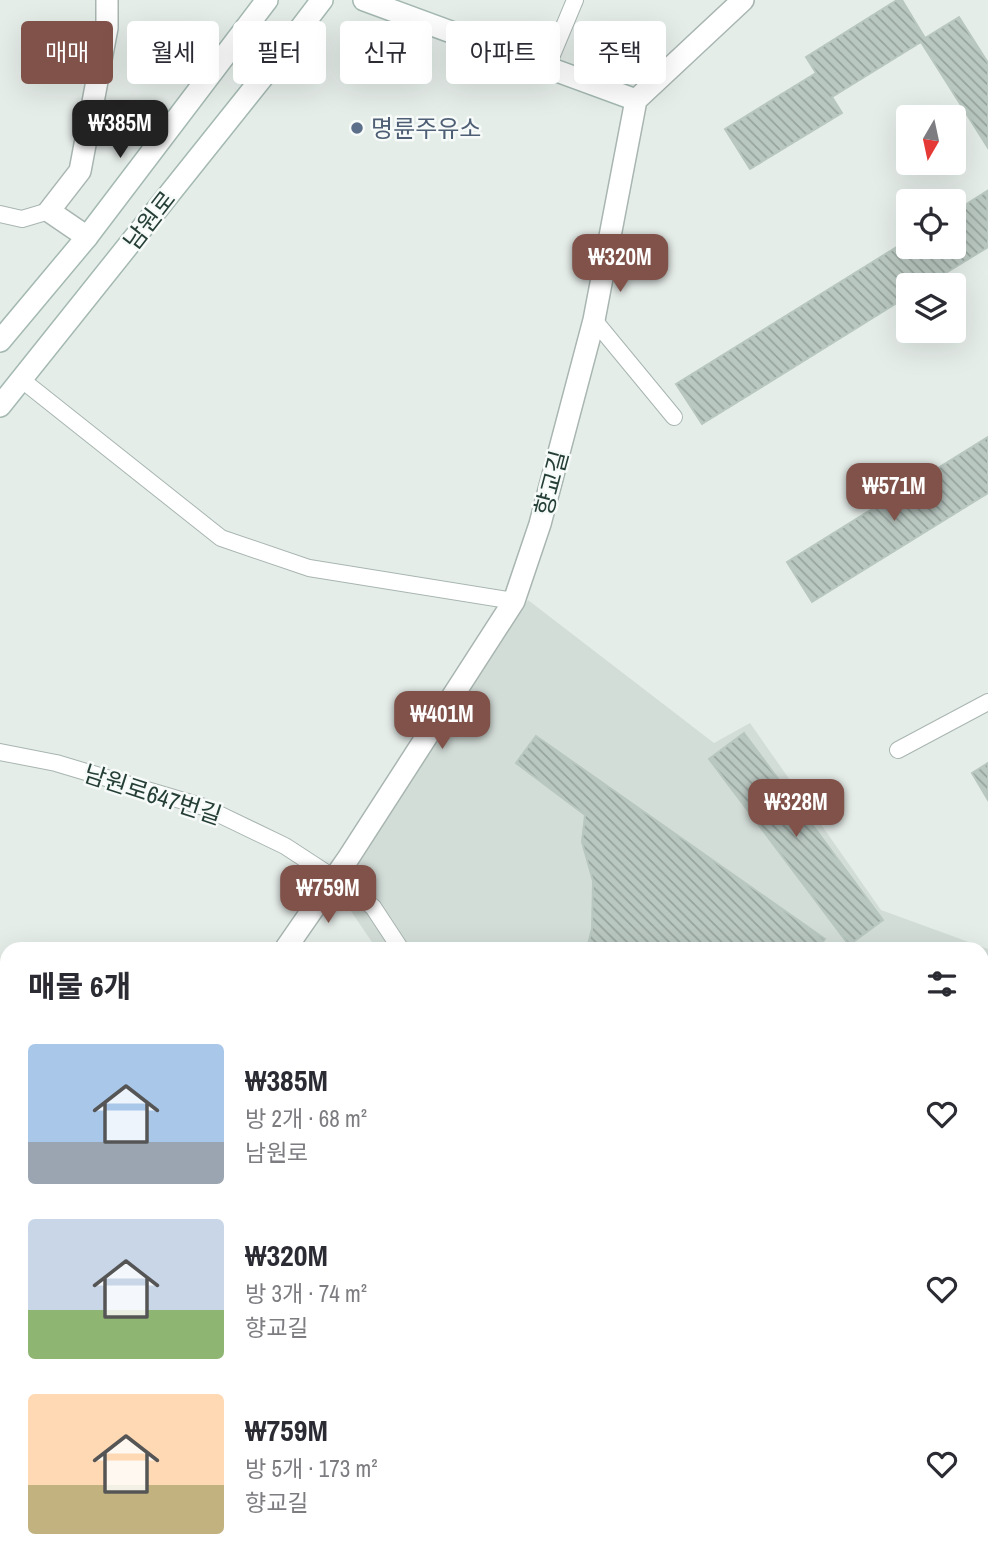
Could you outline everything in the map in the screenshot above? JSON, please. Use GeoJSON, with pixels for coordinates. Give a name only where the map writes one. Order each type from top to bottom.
{"type":"FeatureCollection","features":[{"type":"Feature","properties":{"kind":"street"},"geometry":{"type":"LineString","coordinates":[[49,211],[79,171],[107,28],[107,0]]}},
{"type":"Feature","properties":{"kind":"street","name":"남원로"},"geometry":{"type":"LineString","coordinates":[[0,341],[87,237],[267,0]]}},
{"type":"Feature","properties":{"kind":"street","name":"남원로"},"geometry":{"type":"LineString","coordinates":[[0,406],[322,0]]}},
{"type":"Feature","properties":{"kind":"street"},"geometry":{"type":"LineString","coordinates":[[364,0],[446,30]]}},
{"type":"Feature","properties":{"kind":"street"},"geometry":{"type":"LineString","coordinates":[[560,72],[636,100],[743,0]]}},
{"type":"Feature","properties":{"kind":"street","name":"향교길"},"geometry":{"type":"LineString","coordinates":[[290,942],[514,601],[540,524],[594,320],[636,100]]}},
{"type":"Feature","properties":{"kind":"street","name":"남원로"},"geometry":{"type":"LineString","coordinates":[[49,211],[87,237]]}},
{"type":"Feature","properties":{"kind":"lane"},"geometry":{"type":"LineString","coordinates":[[560,36],[575,0]]}},
{"type":"Feature","properties":{"kind":"lane"},"geometry":{"type":"LineString","coordinates":[[0,214],[22,219],[49,211]]}},
{"type":"Feature","properties":{"kind":"lane"},"geometry":{"type":"LineString","coordinates":[[594,320],[674,417]]}},
{"type":"Feature","properties":{"kind":"lane"},"geometry":{"type":"LineString","coordinates":[[22,380],[221,538],[309,568],[514,601]]}},
{"type":"Feature","properties":{"kind":"lane"},"geometry":{"type":"LineString","coordinates":[[898,750],[988,702]]}},
{"type":"Feature","properties":{"kind":"lane","name":"남원로647번길"},"geometry":{"type":"LineString","coordinates":[[0,752],[56,764],[204,807],[285,846],[334,878],[373,907],[396,942]]}},
{"type":"Feature","properties":{"kind":"shaded area"},"geometry":{"type":"Polygon","coordinates":[[[528,600],[714,743],[750,723],[881,910],[969,942],[372,942],[338,892],[528,600]]]}},
{"type":"Feature","properties":{"kind":"building"},"geometry":{"type":"Polygon","coordinates":[[[897,0],[902,0],[925,38],[959,17],[988,63],[988,148],[966,113],[966,105],[961,105],[921,42],[832,97],[842,113],[750,169],[725,129],[816,73],[806,57],[897,0]]]}},
{"type":"Feature","properties":{"kind":"building"},"geometry":{"type":"Polygon","coordinates":[[[987,191],[988,247],[946,273],[896,273],[896,303],[702,424],[676,384],[896,247],[896,259],[966,259],[966,204],[987,191]]]}},
{"type":"Feature","properties":{"kind":"building"},"geometry":{"type":"Polygon","coordinates":[[[988,437],[988,493],[812,602],[787,562],[988,437]]]}},
{"type":"Feature","properties":{"kind":"building"},"geometry":{"type":"Polygon","coordinates":[[[744,733],[883,920],[853,942],[847,942],[709,759],[744,733]]]}},
{"type":"Feature","properties":{"kind":"building"},"geometry":{"type":"Polygon","coordinates":[[[536,736],[825,939],[823,942],[589,942],[592,929],[593,881],[582,842],[585,815],[516,763],[536,736]]]}},
{"type":"Feature","properties":{"kind":"building"},"geometry":{"type":"Polygon","coordinates":[[[988,763],[988,800],[972,773],[988,763]]]}},
{"type":"Feature","properties":{"kind":"place","name":"명륜주유소"},"geometry":{"type":"Point","coordinates":[357,128]}}]}
